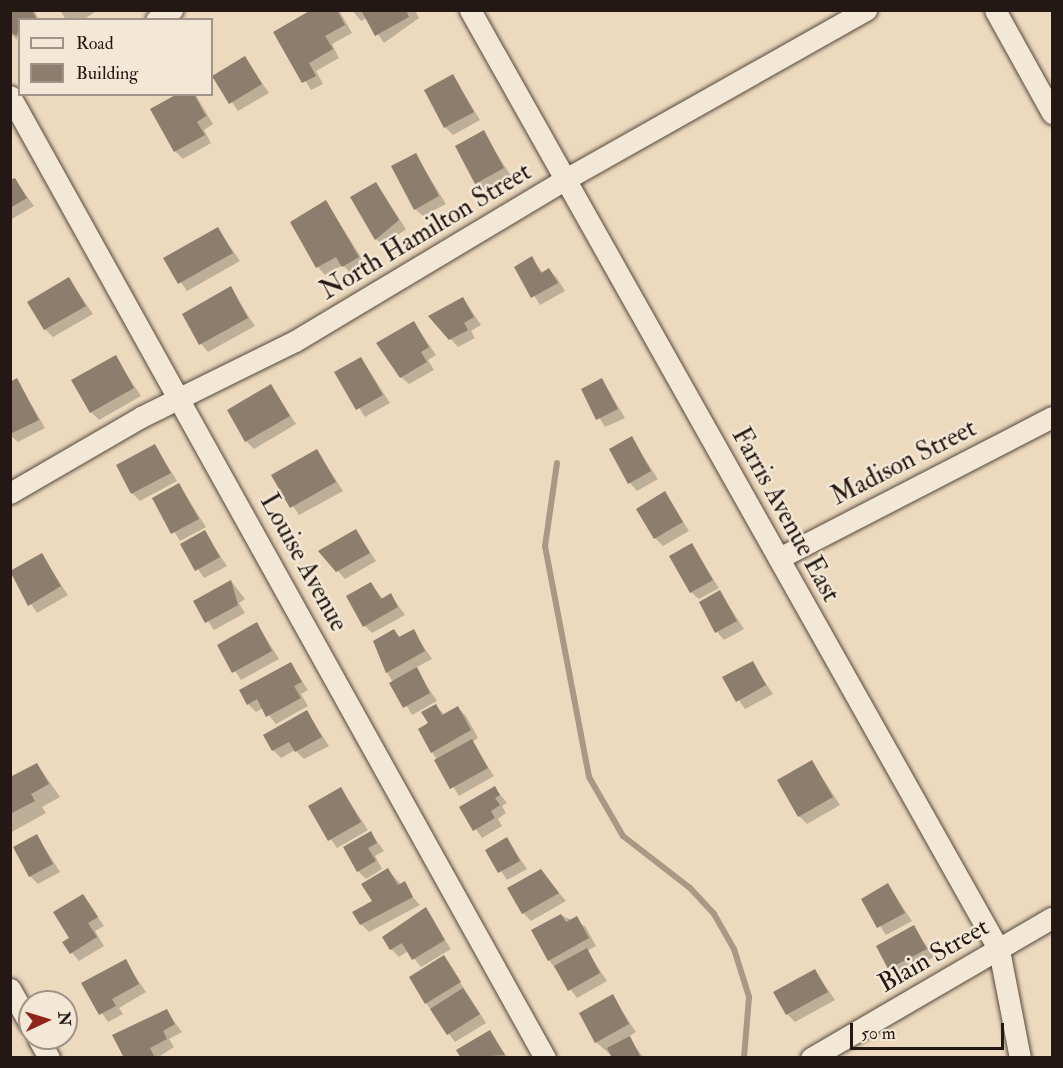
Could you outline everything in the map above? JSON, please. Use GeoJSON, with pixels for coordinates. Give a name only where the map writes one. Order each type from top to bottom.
{"type":"FeatureCollection","features":[{"type":"Feature","properties":{"kind":"street"},"geometry":{"type":"LineString","coordinates":[[159,18],[172,10]]}},
{"type":"Feature","properties":{"kind":"street","name":"Farris Avenue East"},"geometry":{"type":"LineString","coordinates":[[470,10],[999,950],[1020,1058]]}},
{"type":"Feature","properties":{"kind":"street","name":"North Hamilton Street"},"geometry":{"type":"LineString","coordinates":[[10,494],[141,417],[181,400],[295,341],[564,180],[866,10]]}},
{"type":"Feature","properties":{"kind":"street"},"geometry":{"type":"LineString","coordinates":[[995,10],[1053,113]]}},
{"type":"Feature","properties":{"kind":"street","name":"Louise Avenue"},"geometry":{"type":"LineString","coordinates":[[15,99],[545,1058]]}},
{"type":"Feature","properties":{"kind":"street","name":"Madison Street"},"geometry":{"type":"LineString","coordinates":[[779,558],[1053,417]]}},
{"type":"Feature","properties":{"kind":"street","name":"Blain Street"},"geometry":{"type":"LineString","coordinates":[[811,1058],[1053,918]]}},
{"type":"Feature","properties":{"kind":"street"},"geometry":{"type":"LineString","coordinates":[[10,989],[18,1003]]}},
{"type":"Feature","properties":{"kind":"building"},"geometry":{"type":"Polygon","coordinates":[[[10,10],[32,10],[36,18],[18,18],[17,36],[10,32],[10,10]]]}},
{"type":"Feature","properties":{"kind":"building"},"geometry":{"type":"Polygon","coordinates":[[[311,10],[337,10],[345,25],[325,36],[333,49],[309,63],[316,76],[302,83],[273,32],[311,10]]]}},
{"type":"Feature","properties":{"kind":"building"},"geometry":{"type":"Polygon","coordinates":[[[361,10],[406,10],[409,17],[375,36],[361,10]]]}},
{"type":"Feature","properties":{"kind":"building"},"geometry":{"type":"Polygon","coordinates":[[[245,56],[262,84],[229,104],[213,75],[245,56]]]}},
{"type":"Feature","properties":{"kind":"building"},"geometry":{"type":"Polygon","coordinates":[[[453,74],[474,112],[444,128],[424,90],[453,74]]]}},
{"type":"Feature","properties":{"kind":"building"},"geometry":{"type":"Polygon","coordinates":[[[173,96],[195,96],[206,116],[197,122],[205,135],[174,152],[150,109],[173,96]]]}},
{"type":"Feature","properties":{"kind":"building"},"geometry":{"type":"Polygon","coordinates":[[[484,130],[504,168],[475,184],[455,146],[484,130]]]}},
{"type":"Feature","properties":{"kind":"building"},"geometry":{"type":"Polygon","coordinates":[[[416,153],[439,196],[414,210],[391,166],[416,153]]]}},
{"type":"Feature","properties":{"kind":"building"},"geometry":{"type":"Polygon","coordinates":[[[15,178],[27,198],[10,208],[10,180],[15,178]]]}},
{"type":"Feature","properties":{"kind":"building"},"geometry":{"type":"Polygon","coordinates":[[[376,182],[399,220],[375,240],[350,197],[376,182]]]}},
{"type":"Feature","properties":{"kind":"building"},"geometry":{"type":"Polygon","coordinates":[[[326,200],[359,257],[342,267],[336,257],[316,268],[290,222],[326,200]]]}},
{"type":"Feature","properties":{"kind":"building"},"geometry":{"type":"Polygon","coordinates":[[[218,227],[233,253],[178,284],[163,258],[218,227]]]}},
{"type":"Feature","properties":{"kind":"building"},"geometry":{"type":"Polygon","coordinates":[[[532,256],[541,273],[549,268],[558,283],[531,298],[514,267],[532,256]]]}},
{"type":"Feature","properties":{"kind":"building"},"geometry":{"type":"Polygon","coordinates":[[[69,277],[86,306],[44,330],[27,302],[69,277]]]}},
{"type":"Feature","properties":{"kind":"building"},"geometry":{"type":"Polygon","coordinates":[[[231,286],[248,318],[199,345],[182,314],[231,286]]]}},
{"type":"Feature","properties":{"kind":"building"},"geometry":{"type":"Polygon","coordinates":[[[463,297],[474,317],[464,323],[468,330],[449,340],[428,316],[463,297]]]}},
{"type":"Feature","properties":{"kind":"building"},"geometry":{"type":"Polygon","coordinates":[[[414,321],[429,347],[421,352],[427,362],[400,378],[376,343],[414,321]]]}},
{"type":"Feature","properties":{"kind":"building"},"geometry":{"type":"Polygon","coordinates":[[[116,355],[134,388],[90,413],[71,380],[116,355]]]}},
{"type":"Feature","properties":{"kind":"building"},"geometry":{"type":"Polygon","coordinates":[[[361,357],[383,395],[356,410],[334,372],[361,357]]]}},
{"type":"Feature","properties":{"kind":"building"},"geometry":{"type":"Polygon","coordinates":[[[17,378],[39,420],[10,434],[10,382],[17,378]]]}},
{"type":"Feature","properties":{"kind":"building"},"geometry":{"type":"Polygon","coordinates":[[[602,378],[618,409],[596,420],[581,389],[602,378]]]}},
{"type":"Feature","properties":{"kind":"building"},"geometry":{"type":"Polygon","coordinates":[[[271,384],[290,416],[245,442],[227,410],[271,384]]]}},
{"type":"Feature","properties":{"kind":"building"},"geometry":{"type":"Polygon","coordinates":[[[632,436],[651,471],[628,484],[609,449],[632,436]]]}},
{"type":"Feature","properties":{"kind":"building"},"geometry":{"type":"Polygon","coordinates":[[[155,444],[171,473],[131,494],[116,465],[155,444]]]}},
{"type":"Feature","properties":{"kind":"building"},"geometry":{"type":"Polygon","coordinates":[[[317,449],[336,482],[290,508],[271,475],[317,449]]]}},
{"type":"Feature","properties":{"kind":"building"},"geometry":{"type":"Polygon","coordinates":[[[179,483],[199,519],[171,534],[152,498],[179,483]]]}},
{"type":"Feature","properties":{"kind":"building"},"geometry":{"type":"Polygon","coordinates":[[[665,491],[683,522],[654,539],[636,509],[665,491]]]}},
{"type":"Feature","properties":{"kind":"building"},"geometry":{"type":"Polygon","coordinates":[[[356,529],[370,553],[336,572],[318,551],[356,529]]]}},
{"type":"Feature","properties":{"kind":"building"},"geometry":{"type":"Polygon","coordinates":[[[205,530],[220,557],[195,571],[180,544],[205,530]]]}},
{"type":"Feature","properties":{"kind":"building"},"geometry":{"type":"Polygon","coordinates":[[[692,543],[713,580],[690,593],[669,556],[692,543]]]}},
{"type":"Feature","properties":{"kind":"building"},"geometry":{"type":"Polygon","coordinates":[[[42,553],[61,586],[28,606],[10,571],[42,553]]]}},
{"type":"Feature","properties":{"kind":"building"},"geometry":{"type":"Polygon","coordinates":[[[231,580],[238,605],[205,623],[193,601],[231,580]]]}},
{"type":"Feature","properties":{"kind":"building"},"geometry":{"type":"Polygon","coordinates":[[[371,582],[381,599],[391,593],[398,607],[363,627],[346,596],[371,582]]]}},
{"type":"Feature","properties":{"kind":"building"},"geometry":{"type":"Polygon","coordinates":[[[720,590],[737,621],[715,633],[699,602],[720,590]]]}},
{"type":"Feature","properties":{"kind":"building"},"geometry":{"type":"Polygon","coordinates":[[[257,622],[272,651],[232,673],[217,645],[257,622]]]}},
{"type":"Feature","properties":{"kind":"building"},"geometry":{"type":"Polygon","coordinates":[[[394,629],[399,637],[414,629],[425,651],[386,673],[373,641],[394,629]]]}},
{"type":"Feature","properties":{"kind":"building"},"geometry":{"type":"Polygon","coordinates":[[[753,661],[766,685],[736,702],[722,677],[753,661]]]}},
{"type":"Feature","properties":{"kind":"building"},"geometry":{"type":"Polygon","coordinates":[[[291,662],[302,682],[294,686],[301,698],[266,717],[257,699],[247,705],[239,690],[291,662]]]}},
{"type":"Feature","properties":{"kind":"building"},"geometry":{"type":"Polygon","coordinates":[[[417,667],[430,693],[403,708],[389,683],[417,667]]]}},
{"type":"Feature","properties":{"kind":"building"},"geometry":{"type":"Polygon","coordinates":[[[436,704],[442,715],[458,706],[471,730],[431,753],[418,729],[428,723],[421,712],[436,704]]]}},
{"type":"Feature","properties":{"kind":"building"},"geometry":{"type":"Polygon","coordinates":[[[307,710],[322,737],[295,752],[289,742],[272,751],[263,735],[307,710]]]}},
{"type":"Feature","properties":{"kind":"building"},"geometry":{"type":"Polygon","coordinates":[[[472,739],[488,768],[450,789],[434,760],[472,739]]]}},
{"type":"Feature","properties":{"kind":"building"},"geometry":{"type":"Polygon","coordinates":[[[812,760],[833,797],[798,817],[777,780],[812,760]]]}},
{"type":"Feature","properties":{"kind":"building"},"geometry":{"type":"Polygon","coordinates":[[[37,763],[49,784],[31,794],[35,801],[10,814],[10,777],[37,763]]]}},
{"type":"Feature","properties":{"kind":"building"},"geometry":{"type":"Polygon","coordinates":[[[495,786],[500,795],[495,798],[500,805],[491,811],[495,818],[473,831],[459,807],[495,786]]]}},
{"type":"Feature","properties":{"kind":"building"},"geometry":{"type":"Polygon","coordinates":[[[341,787],[361,822],[328,841],[308,806],[341,787]]]}},
{"type":"Feature","properties":{"kind":"building"},"geometry":{"type":"Polygon","coordinates":[[[371,831],[377,843],[368,848],[376,861],[357,872],[343,847],[371,831]]]}},
{"type":"Feature","properties":{"kind":"building"},"geometry":{"type":"Polygon","coordinates":[[[37,834],[53,864],[29,877],[13,847],[37,834]]]}},
{"type":"Feature","properties":{"kind":"building"},"geometry":{"type":"Polygon","coordinates":[[[507,837],[520,861],[498,873],[485,850],[507,837]]]}},
{"type":"Feature","properties":{"kind":"building"},"geometry":{"type":"Polygon","coordinates":[[[388,868],[398,885],[405,881],[413,897],[360,925],[352,912],[372,901],[361,884],[388,868]]]}},
{"type":"Feature","properties":{"kind":"building"},"geometry":{"type":"Polygon","coordinates":[[[541,869],[559,893],[522,914],[507,888],[541,869]]]}},
{"type":"Feature","properties":{"kind":"building"},"geometry":{"type":"Polygon","coordinates":[[[888,883],[905,913],[877,928],[861,899],[888,883]]]}},
{"type":"Feature","properties":{"kind":"building"},"geometry":{"type":"Polygon","coordinates":[[[83,894],[98,917],[88,923],[97,937],[70,954],[62,942],[69,938],[53,912],[83,894]]]}},
{"type":"Feature","properties":{"kind":"building"},"geometry":{"type":"Polygon","coordinates":[[[426,907],[445,940],[412,960],[402,943],[390,950],[382,937],[426,907]]]}},
{"type":"Feature","properties":{"kind":"building"},"geometry":{"type":"Polygon","coordinates":[[[561,914],[566,922],[577,916],[589,938],[548,961],[531,930],[561,914]]]}},
{"type":"Feature","properties":{"kind":"building"},"geometry":{"type":"Polygon","coordinates":[[[914,925],[927,949],[888,969],[876,946],[914,925]]]}},
{"type":"Feature","properties":{"kind":"building"},"geometry":{"type":"Polygon","coordinates":[[[587,948],[600,973],[568,991],[554,966],[587,948]]]}},
{"type":"Feature","properties":{"kind":"building"},"geometry":{"type":"Polygon","coordinates":[[[444,955],[461,982],[425,1004],[409,977],[444,955]]]}},
{"type":"Feature","properties":{"kind":"building"},"geometry":{"type":"Polygon","coordinates":[[[126,959],[139,984],[112,999],[116,1006],[99,1015],[81,983],[126,959]]]}},
{"type":"Feature","properties":{"kind":"building"},"geometry":{"type":"Polygon","coordinates":[[[815,969],[828,992],[786,1015],[773,992],[815,969]]]}},
{"type":"Feature","properties":{"kind":"building"},"geometry":{"type":"Polygon","coordinates":[[[463,988],[480,1014],[447,1035],[430,1009],[463,988]]]}},
{"type":"Feature","properties":{"kind":"building"},"geometry":{"type":"Polygon","coordinates":[[[613,994],[629,1024],[595,1043],[579,1013],[613,994]]]}},
{"type":"Feature","properties":{"kind":"building"},"geometry":{"type":"Polygon","coordinates":[[[167,1009],[175,1024],[163,1031],[167,1039],[150,1048],[155,1058],[124,1058],[112,1035],[167,1009]]]}},
{"type":"Feature","properties":{"kind":"building"},"geometry":{"type":"Polygon","coordinates":[[[490,1030],[505,1055],[461,1058],[456,1050],[490,1030]]]}},
{"type":"Feature","properties":{"kind":"building"},"geometry":{"type":"Polygon","coordinates":[[[630,1036],[641,1058],[612,1058],[607,1048],[630,1036]]]}},
{"type":"Feature","properties":{"kind":"waterway"},"geometry":{"type":"LineString","coordinates":[[557,463],[545,546],[589,777],[623,836],[690,888],[714,914],[734,949],[749,997],[744,1058]]}}]}
